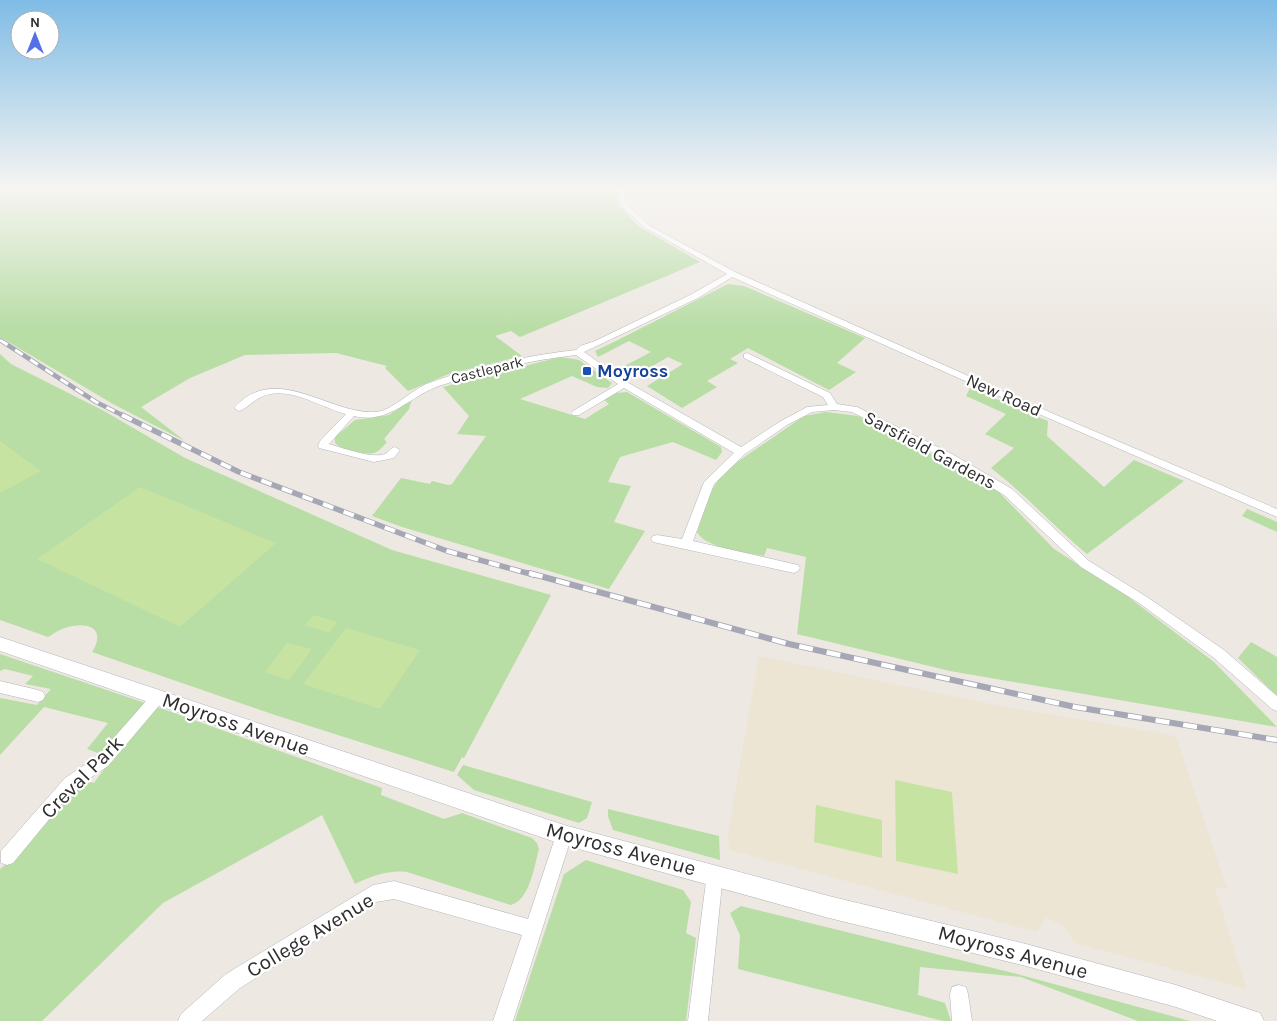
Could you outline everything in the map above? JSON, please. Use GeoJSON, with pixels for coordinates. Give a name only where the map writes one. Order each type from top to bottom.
{"type":"FeatureCollection","features":[{"type":"Feature","properties":{"kind":"street","name":"New Road"},"geometry":{"type":"LineString","coordinates":[[661,235],[732,274],[1051,416],[1277,512]]}},
{"type":"Feature","properties":{"kind":"street","name":"Castlepark"},"geometry":{"type":"LineString","coordinates":[[239,408],[254,396],[278,389],[353,412],[379,415],[388,412],[409,397],[442,382],[519,362],[579,352],[583,348],[598,343],[695,296],[732,274]]}},
{"type":"Feature","properties":{"kind":"street"},"geometry":{"type":"LineString","coordinates":[[579,352],[581,356],[624,384],[741,452]]}},
{"type":"Feature","properties":{"kind":"street"},"geometry":{"type":"LineString","coordinates":[[746,356],[827,395],[834,407]]}},
{"type":"Feature","properties":{"kind":"street"},"geometry":{"type":"LineString","coordinates":[[576,413],[624,384]]}},
{"type":"Feature","properties":{"kind":"street","name":"Sarsfield Gardens"},"geometry":{"type":"LineString","coordinates":[[686,544],[709,482],[741,452],[784,423],[810,409],[834,407],[854,409],[948,456],[1008,492],[1085,564],[1143,600],[1219,654],[1277,705]]}},
{"type":"Feature","properties":{"kind":"street"},"geometry":{"type":"LineString","coordinates":[[353,412],[323,446],[374,459],[390,456],[395,450]]}},
{"type":"Feature","properties":{"kind":"street"},"geometry":{"type":"LineString","coordinates":[[657,539],[794,568]]}},
{"type":"Feature","properties":{"kind":"street","name":"Moyross Avenue"},"geometry":{"type":"LineString","coordinates":[[0,644],[564,835],[714,874],[828,907],[1026,955],[1176,996],[1252,1021]]}},
{"type":"Feature","properties":{"kind":"street"},"geometry":{"type":"LineString","coordinates":[[0,687],[38,696]]}},
{"type":"Feature","properties":{"kind":"street","name":"Creval Park"},"geometry":{"type":"LineString","coordinates":[[7,857],[70,783],[103,761],[158,697]]}},
{"type":"Feature","properties":{"kind":"street"},"geometry":{"type":"LineString","coordinates":[[503,1021],[564,835]]}},
{"type":"Feature","properties":{"kind":"street"},"geometry":{"type":"LineString","coordinates":[[698,1021],[714,874]]}},
{"type":"Feature","properties":{"kind":"street","name":"College Avenue"},"geometry":{"type":"LineString","coordinates":[[188,1021],[234,982],[373,894],[394,890],[533,929]]}},
{"type":"Feature","properties":{"kind":"street"},"geometry":{"type":"LineString","coordinates":[[959,994],[962,1021]]}},
{"type":"Feature","properties":{"kind":"shaded area"},"geometry":{"type":"Polygon","coordinates":[[[759,656],[986,703],[1176,736],[1227,888],[1215,888],[1247,989],[1074,943],[1064,926],[1046,918],[1037,932],[729,850],[728,832],[759,656]]]}},
{"type":"Feature","properties":{"kind":"green space"},"geometry":{"type":"Polygon","coordinates":[[[0,235],[653,235],[700,262],[520,337],[511,331],[495,336],[522,356],[449,374],[408,391],[385,368],[387,366],[336,353],[245,355],[190,378],[141,407],[185,441],[113,404],[0,337],[0,235]]]}},
{"type":"Feature","properties":{"kind":"green space"},"geometry":{"type":"Polygon","coordinates":[[[728,284],[744,286],[865,338],[837,363],[856,372],[829,390],[748,348],[730,359],[738,363],[707,381],[717,387],[682,408],[647,386],[683,364],[668,357],[632,378],[619,369],[651,352],[629,341],[598,357],[595,351],[728,284]]]}},
{"type":"Feature","properties":{"kind":"green space"},"geometry":{"type":"Polygon","coordinates":[[[0,354],[11,364],[104,411],[185,458],[392,550],[551,595],[464,758],[462,757],[454,772],[272,714],[92,652],[96,646],[97,635],[92,628],[87,626],[66,627],[48,637],[0,620],[0,354]]]}},
{"type":"Feature","properties":{"kind":"green space"},"geometry":{"type":"Polygon","coordinates":[[[560,357],[579,360],[612,383],[608,388],[597,387],[572,376],[520,399],[585,419],[609,404],[604,400],[616,393],[627,392],[721,447],[722,452],[716,460],[673,442],[620,457],[608,482],[631,486],[614,522],[645,531],[609,589],[402,527],[372,516],[401,478],[430,484],[432,481],[448,485],[452,484],[486,436],[457,434],[469,416],[443,387],[560,357]]]}},
{"type":"Feature","properties":{"kind":"green space"},"geometry":{"type":"Polygon","coordinates":[[[970,388],[1048,421],[1047,436],[1104,487],[1134,460],[1184,481],[1087,554],[1016,488],[991,468],[1014,448],[985,434],[1006,414],[966,396],[970,388]]]}},
{"type":"Feature","properties":{"kind":"green space"},"geometry":{"type":"Polygon","coordinates":[[[412,399],[409,409],[384,439],[387,442],[380,450],[374,453],[365,453],[343,448],[335,443],[335,437],[355,420],[389,415],[412,399]]]}},
{"type":"Feature","properties":{"kind":"green space"},"geometry":{"type":"Polygon","coordinates":[[[826,412],[858,416],[993,486],[1054,549],[1127,596],[1214,662],[1277,727],[950,671],[797,634],[806,557],[767,548],[764,556],[728,549],[709,542],[697,532],[710,494],[718,480],[730,467],[804,416],[826,412]]]}},
{"type":"Feature","properties":{"kind":"green space"},"geometry":{"type":"Polygon","coordinates":[[[0,441],[41,471],[0,493],[0,441]]]}},
{"type":"Feature","properties":{"kind":"green space"},"geometry":{"type":"Polygon","coordinates":[[[140,487],[276,543],[180,627],[37,559],[140,487]]]}},
{"type":"Feature","properties":{"kind":"green space"},"geometry":{"type":"Polygon","coordinates":[[[1247,509],[1277,522],[1277,532],[1242,516],[1247,509]]]}},
{"type":"Feature","properties":{"kind":"green space"},"geometry":{"type":"Polygon","coordinates":[[[314,615],[337,622],[329,633],[305,625],[314,615]]]}},
{"type":"Feature","properties":{"kind":"green space"},"geometry":{"type":"Polygon","coordinates":[[[346,628],[420,650],[380,709],[303,684],[346,628]]]}},
{"type":"Feature","properties":{"kind":"green space"},"geometry":{"type":"Polygon","coordinates":[[[1251,642],[1277,657],[1277,696],[1238,658],[1251,642]]]}},
{"type":"Feature","properties":{"kind":"green space"},"geometry":{"type":"Polygon","coordinates":[[[287,643],[312,649],[289,680],[265,672],[287,643]]]}},
{"type":"Feature","properties":{"kind":"green space"},"geometry":{"type":"Polygon","coordinates":[[[0,654],[169,711],[382,788],[381,795],[444,819],[462,813],[532,838],[537,843],[539,849],[527,889],[517,902],[511,905],[407,872],[380,874],[355,884],[322,815],[163,903],[42,1021],[0,1021],[0,869],[13,859],[82,779],[94,783],[112,758],[87,749],[108,723],[44,707],[0,755],[0,698],[37,705],[51,689],[25,684],[33,676],[5,669],[0,671],[0,654]]]}},
{"type":"Feature","properties":{"kind":"green space"},"geometry":{"type":"Polygon","coordinates":[[[463,765],[592,802],[587,818],[579,823],[474,790],[457,775],[463,765]]]}},
{"type":"Feature","properties":{"kind":"green space"},"geometry":{"type":"Polygon","coordinates":[[[895,780],[952,792],[958,874],[896,861],[895,780]]]}},
{"type":"Feature","properties":{"kind":"green space"},"geometry":{"type":"Polygon","coordinates":[[[816,805],[882,820],[882,858],[814,842],[816,805]]]}},
{"type":"Feature","properties":{"kind":"green space"},"geometry":{"type":"Polygon","coordinates":[[[608,809],[719,836],[720,860],[613,830],[608,816],[608,809]]]}},
{"type":"Feature","properties":{"kind":"green space"},"geometry":{"type":"Polygon","coordinates":[[[586,860],[683,890],[691,902],[686,933],[696,938],[686,1021],[515,1021],[564,874],[586,860]]]}},
{"type":"Feature","properties":{"kind":"green space"},"geometry":{"type":"Polygon","coordinates":[[[741,906],[1013,973],[1190,1021],[1138,1021],[1021,977],[920,967],[918,995],[945,1003],[951,1021],[943,1021],[738,969],[740,935],[730,913],[741,906]]]}},
{"type":"Feature","properties":{"kind":"railway"},"geometry":{"type":"LineString","coordinates":[[0,340],[96,402],[122,415]]}},
{"type":"Feature","properties":{"kind":"railway"},"geometry":{"type":"LineString","coordinates":[[122,415],[239,472],[447,551],[534,575]]}},
{"type":"Feature","properties":{"kind":"railway"},"geometry":{"type":"LineString","coordinates":[[529,573],[789,644],[1075,707],[1277,740]]}},
{"type":"Feature","properties":{"kind":"place","name":"Moyross"},"geometry":{"type":"Point","coordinates":[587,371]}}]}
